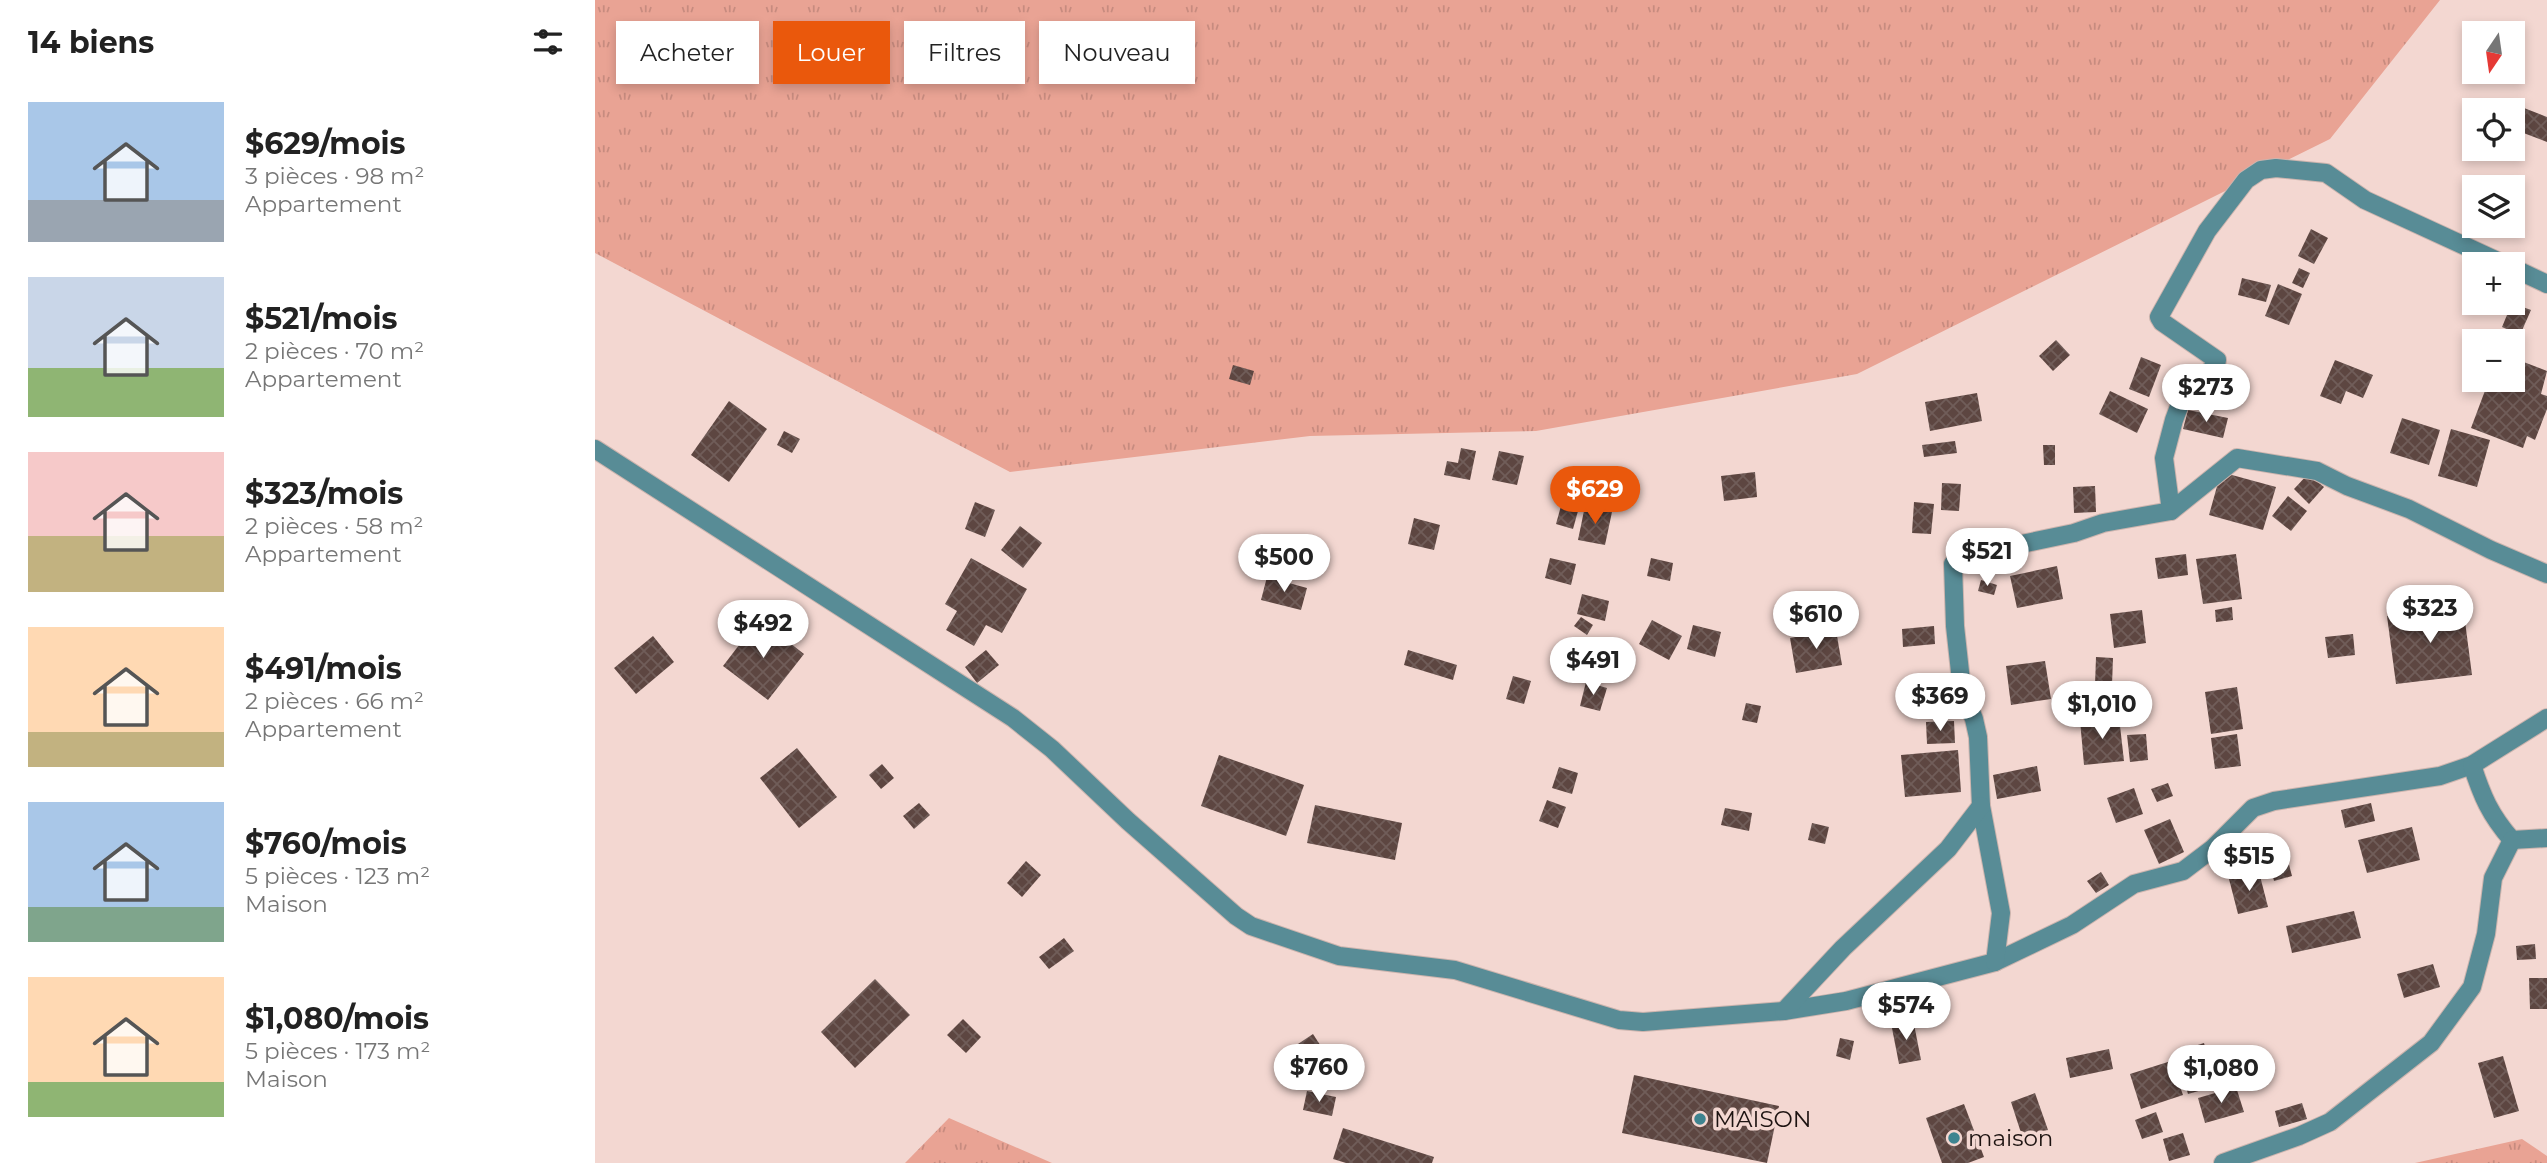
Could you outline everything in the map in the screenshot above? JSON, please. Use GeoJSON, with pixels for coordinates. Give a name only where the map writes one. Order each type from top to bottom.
{"type":"FeatureCollection","features":[{"type":"Feature","properties":{"kind":"street"},"geometry":{"type":"LineString","coordinates":[[2171,511],[2164,458],[2174,420],[2183,396],[2216,365],[2217,360],[2162,322],[2159,317],[2207,230],[2246,180],[2260,170],[2276,168],[2326,173],[2365,200],[2478,252]]}},
{"type":"Feature","properties":{"kind":"street"},"geometry":{"type":"LineString","coordinates":[[2525,274],[2547,284]]}},
{"type":"Feature","properties":{"kind":"street"},"geometry":{"type":"LineString","coordinates":[[595,449],[1013,718],[1052,749],[1128,821],[1236,916],[1251,926],[1339,956],[1455,970],[1619,1020],[1643,1022],[1784,1011],[1846,1001],[1995,962],[2072,925],[2134,884],[2183,871],[2212,849],[2253,808],[2274,801],[2440,776],[2472,765],[2547,718]]}},
{"type":"Feature","properties":{"kind":"street"},"geometry":{"type":"LineString","coordinates":[[1995,962],[2001,913],[1981,806],[1974,719],[1962,690],[1952,588],[1953,564],[1964,556],[2074,533],[2103,523],[2171,511],[2237,458],[2317,471],[2347,486],[2410,509],[2491,550],[2547,574]]}},
{"type":"Feature","properties":{"kind":"street"},"geometry":{"type":"LineString","coordinates":[[2472,765],[2483,800],[2494,821],[2512,840],[2547,838]]}},
{"type":"Feature","properties":{"kind":"street"},"geometry":{"type":"LineString","coordinates":[[1784,1011],[1843,948],[1948,849],[1981,806]]}},
{"type":"Feature","properties":{"kind":"street"},"geometry":{"type":"LineString","coordinates":[[2223,1163],[2330,1122],[2431,1043],[2472,987],[2486,934],[2493,877],[2512,840]]}},
{"type":"Feature","properties":{"kind":"green space"},"geometry":{"type":"Polygon","coordinates":[[[595,0],[2440,0],[2330,139],[1857,374],[1536,431],[1310,436],[1010,472],[595,253],[595,0]]]}},
{"type":"Feature","properties":{"kind":"green space"},"geometry":{"type":"Polygon","coordinates":[[[949,1118],[1052,1163],[905,1163],[949,1118]]]}},
{"type":"Feature","properties":{"kind":"green space"},"geometry":{"type":"Polygon","coordinates":[[[2522,1139],[2547,1156],[2547,1163],[2415,1163],[2522,1139]]]}},
{"type":"Feature","properties":{"kind":"building"},"geometry":{"type":"Polygon","coordinates":[[[2525,108],[2547,117],[2547,142],[2525,134],[2525,108]]]}},
{"type":"Feature","properties":{"kind":"building"},"geometry":{"type":"Polygon","coordinates":[[[2311,229],[2328,238],[2314,264],[2298,256],[2311,229]]]}},
{"type":"Feature","properties":{"kind":"building"},"geometry":{"type":"Polygon","coordinates":[[[2299,268],[2310,273],[2303,288],[2292,283],[2299,268]]]}},
{"type":"Feature","properties":{"kind":"building"},"geometry":{"type":"Polygon","coordinates":[[[2242,278],[2271,285],[2266,302],[2238,295],[2242,278]]]}},
{"type":"Feature","properties":{"kind":"building"},"geometry":{"type":"Polygon","coordinates":[[[2278,284],[2302,294],[2289,325],[2265,316],[2278,284]]]}},
{"type":"Feature","properties":{"kind":"building"},"geometry":{"type":"Polygon","coordinates":[[[2525,308],[2531,310],[2523,329],[2502,327],[2507,315],[2525,315],[2525,308]]]}},
{"type":"Feature","properties":{"kind":"building"},"geometry":{"type":"Polygon","coordinates":[[[2056,340],[2070,355],[2053,371],[2039,356],[2056,340]]]}},
{"type":"Feature","properties":{"kind":"building"},"geometry":{"type":"Polygon","coordinates":[[[2141,357],[2161,365],[2149,397],[2129,389],[2141,357]]]}},
{"type":"Feature","properties":{"kind":"building"},"geometry":{"type":"Polygon","coordinates":[[[2335,360],[2373,375],[2363,398],[2346,391],[2341,404],[2320,396],[2335,360]]]}},
{"type":"Feature","properties":{"kind":"building"},"geometry":{"type":"Polygon","coordinates":[[[2525,363],[2547,371],[2541,394],[2547,396],[2547,409],[2535,440],[2527,436],[2523,448],[2471,428],[2484,392],[2525,392],[2525,363]]]}},
{"type":"Feature","properties":{"kind":"building"},"geometry":{"type":"Polygon","coordinates":[[[1233,365],[1254,371],[1250,385],[1229,379],[1233,365]]]}},
{"type":"Feature","properties":{"kind":"building"},"geometry":{"type":"Polygon","coordinates":[[[2110,391],[2148,409],[2137,433],[2099,414],[2110,391]]]}},
{"type":"Feature","properties":{"kind":"building"},"geometry":{"type":"Polygon","coordinates":[[[1977,393],[1982,421],[1930,431],[1925,402],[1977,393]]]}},
{"type":"Feature","properties":{"kind":"building"},"geometry":{"type":"Polygon","coordinates":[[[729,401],[767,429],[729,482],[691,455],[729,401]]]}},
{"type":"Feature","properties":{"kind":"building"},"geometry":{"type":"Polygon","coordinates":[[[2188,410],[2228,418],[2223,438],[2183,429],[2188,410]]]}},
{"type":"Feature","properties":{"kind":"building"},"geometry":{"type":"Polygon","coordinates":[[[2402,418],[2440,430],[2429,465],[2390,453],[2402,418]]]}},
{"type":"Feature","properties":{"kind":"building"},"geometry":{"type":"Polygon","coordinates":[[[2451,429],[2490,440],[2477,487],[2438,476],[2451,429]]]}},
{"type":"Feature","properties":{"kind":"building"},"geometry":{"type":"Polygon","coordinates":[[[784,431],[800,439],[792,453],[777,445],[784,431]]]}},
{"type":"Feature","properties":{"kind":"building"},"geometry":{"type":"Polygon","coordinates":[[[1955,441],[1957,453],[1924,457],[1922,445],[1955,441]]]}},
{"type":"Feature","properties":{"kind":"building"},"geometry":{"type":"Polygon","coordinates":[[[2043,445],[2055,445],[2055,465],[2044,465],[2043,445]]]}},
{"type":"Feature","properties":{"kind":"building"},"geometry":{"type":"Polygon","coordinates":[[[1461,448],[1476,451],[1470,480],[1444,475],[1447,461],[1458,463],[1461,448]]]}},
{"type":"Feature","properties":{"kind":"building"},"geometry":{"type":"Polygon","coordinates":[[[1499,451],[1524,456],[1517,485],[1492,480],[1499,451]]]}},
{"type":"Feature","properties":{"kind":"building"},"geometry":{"type":"Polygon","coordinates":[[[1755,472],[1757,497],[1724,501],[1721,476],[1755,472]]]}},
{"type":"Feature","properties":{"kind":"building"},"geometry":{"type":"Polygon","coordinates":[[[2221,472],[2276,487],[2263,530],[2209,515],[2221,472]]]}},
{"type":"Feature","properties":{"kind":"building"},"geometry":{"type":"Polygon","coordinates":[[[2308,474],[2324,487],[2309,504],[2294,489],[2308,474]]]}},
{"type":"Feature","properties":{"kind":"building"},"geometry":{"type":"Polygon","coordinates":[[[1942,483],[1961,484],[1959,511],[1941,510],[1942,483]]]}},
{"type":"Feature","properties":{"kind":"building"},"geometry":{"type":"Polygon","coordinates":[[[2095,486],[2096,512],[2074,513],[2073,487],[2095,486]]]}},
{"type":"Feature","properties":{"kind":"building"},"geometry":{"type":"Polygon","coordinates":[[[2288,496],[2307,511],[2291,531],[2272,516],[2288,496]]]}},
{"type":"Feature","properties":{"kind":"building"},"geometry":{"type":"Polygon","coordinates":[[[975,502],[995,510],[985,537],[965,529],[975,502]]]}},
{"type":"Feature","properties":{"kind":"building"},"geometry":{"type":"Polygon","coordinates":[[[1914,502],[1934,504],[1931,534],[1912,533],[1914,502]]]}},
{"type":"Feature","properties":{"kind":"building"},"geometry":{"type":"Polygon","coordinates":[[[1561,506],[1578,511],[1573,529],[1556,524],[1561,506]]]}},
{"type":"Feature","properties":{"kind":"building"},"geometry":{"type":"Polygon","coordinates":[[[1585,506],[1612,512],[1605,545],[1578,540],[1585,506]]]}},
{"type":"Feature","properties":{"kind":"building"},"geometry":{"type":"Polygon","coordinates":[[[1414,518],[1440,525],[1434,550],[1408,544],[1414,518]]]}},
{"type":"Feature","properties":{"kind":"building"},"geometry":{"type":"Polygon","coordinates":[[[1020,526],[1042,543],[1023,568],[1001,550],[1020,526]]]}},
{"type":"Feature","properties":{"kind":"building"},"geometry":{"type":"Polygon","coordinates":[[[2186,554],[2188,575],[2158,579],[2155,558],[2186,554]]]}},
{"type":"Feature","properties":{"kind":"building"},"geometry":{"type":"Polygon","coordinates":[[[2236,554],[2242,599],[2203,604],[2196,559],[2236,554]]]}},
{"type":"Feature","properties":{"kind":"building"},"geometry":{"type":"Polygon","coordinates":[[[971,558],[1027,589],[1002,633],[986,625],[974,646],[946,630],[957,611],[945,604],[971,558]]]}},
{"type":"Feature","properties":{"kind":"building"},"geometry":{"type":"Polygon","coordinates":[[[1550,558],[1576,564],[1571,585],[1545,578],[1550,558]]]}},
{"type":"Feature","properties":{"kind":"building"},"geometry":{"type":"Polygon","coordinates":[[[1651,558],[1673,563],[1670,581],[1647,576],[1651,558]]]}},
{"type":"Feature","properties":{"kind":"building"},"geometry":{"type":"Polygon","coordinates":[[[2057,566],[2063,599],[2017,608],[2010,576],[2057,566]]]}},
{"type":"Feature","properties":{"kind":"building"},"geometry":{"type":"Polygon","coordinates":[[[1267,577],[1307,588],[1301,610],[1261,600],[1267,577]]]}},
{"type":"Feature","properties":{"kind":"building"},"geometry":{"type":"Polygon","coordinates":[[[1981,580],[1997,585],[1994,595],[1978,591],[1981,580]]]}},
{"type":"Feature","properties":{"kind":"building"},"geometry":{"type":"Polygon","coordinates":[[[1582,594],[1609,601],[1605,621],[1577,614],[1582,594]]]}},
{"type":"Feature","properties":{"kind":"building"},"geometry":{"type":"Polygon","coordinates":[[[2463,606],[2472,675],[2396,684],[2387,616],[2463,606]]]}},
{"type":"Feature","properties":{"kind":"building"},"geometry":{"type":"Polygon","coordinates":[[[2232,607],[2233,620],[2216,622],[2215,610],[2232,607]]]}},
{"type":"Feature","properties":{"kind":"building"},"geometry":{"type":"Polygon","coordinates":[[[2142,610],[2146,643],[2114,648],[2110,614],[2142,610]]]}},
{"type":"Feature","properties":{"kind":"building"},"geometry":{"type":"Polygon","coordinates":[[[1581,617],[1593,625],[1587,635],[1574,626],[1581,617]]]}},
{"type":"Feature","properties":{"kind":"building"},"geometry":{"type":"Polygon","coordinates":[[[759,619],[804,654],[768,700],[723,666],[759,619]]]}},
{"type":"Feature","properties":{"kind":"building"},"geometry":{"type":"Polygon","coordinates":[[[1652,620],[1682,636],[1669,660],[1639,644],[1652,620]]]}},
{"type":"Feature","properties":{"kind":"building"},"geometry":{"type":"Polygon","coordinates":[[[1693,625],[1721,632],[1715,657],[1687,649],[1693,625]]]}},
{"type":"Feature","properties":{"kind":"building"},"geometry":{"type":"Polygon","coordinates":[[[1934,626],[1935,644],[1903,647],[1902,629],[1934,626]]]}},
{"type":"Feature","properties":{"kind":"building"},"geometry":{"type":"Polygon","coordinates":[[[1836,630],[1842,665],[1796,673],[1790,638],[1836,630]]]}},
{"type":"Feature","properties":{"kind":"building"},"geometry":{"type":"Polygon","coordinates":[[[2353,634],[2355,655],[2328,658],[2325,637],[2353,634]]]}},
{"type":"Feature","properties":{"kind":"building"},"geometry":{"type":"Polygon","coordinates":[[[653,636],[674,662],[636,694],[614,668],[653,636]]]}},
{"type":"Feature","properties":{"kind":"building"},"geometry":{"type":"Polygon","coordinates":[[[986,650],[999,665],[977,683],[965,667],[986,650]]]}},
{"type":"Feature","properties":{"kind":"building"},"geometry":{"type":"Polygon","coordinates":[[[1408,650],[1457,665],[1453,680],[1404,665],[1408,650]]]}},
{"type":"Feature","properties":{"kind":"building"},"geometry":{"type":"Polygon","coordinates":[[[2096,657],[2113,658],[2112,685],[2095,685],[2096,657]]]}},
{"type":"Feature","properties":{"kind":"building"},"geometry":{"type":"Polygon","coordinates":[[[2045,661],[2051,699],[2011,705],[2006,666],[2045,661]]]}},
{"type":"Feature","properties":{"kind":"building"},"geometry":{"type":"Polygon","coordinates":[[[1513,676],[1531,681],[1524,704],[1506,699],[1513,676]]]}},
{"type":"Feature","properties":{"kind":"building"},"geometry":{"type":"Polygon","coordinates":[[[1586,682],[1607,688],[1600,711],[1580,706],[1586,682]]]}},
{"type":"Feature","properties":{"kind":"building"},"geometry":{"type":"Polygon","coordinates":[[[2237,687],[2243,729],[2211,734],[2205,692],[2237,687]]]}},
{"type":"Feature","properties":{"kind":"building"},"geometry":{"type":"Polygon","coordinates":[[[1746,703],[1761,706],[1757,723],[1742,720],[1746,703]]]}},
{"type":"Feature","properties":{"kind":"building"},"geometry":{"type":"Polygon","coordinates":[[[2119,717],[2124,761],[2084,765],[2080,720],[2119,717]]]}},
{"type":"Feature","properties":{"kind":"building"},"geometry":{"type":"Polygon","coordinates":[[[1954,721],[1955,743],[1927,744],[1926,722],[1954,721]]]}},
{"type":"Feature","properties":{"kind":"building"},"geometry":{"type":"Polygon","coordinates":[[[2146,734],[2148,760],[2130,762],[2127,735],[2146,734]]]}},
{"type":"Feature","properties":{"kind":"building"},"geometry":{"type":"Polygon","coordinates":[[[2237,734],[2241,766],[2215,769],[2211,738],[2237,734]]]}},
{"type":"Feature","properties":{"kind":"building"},"geometry":{"type":"Polygon","coordinates":[[[797,748],[837,797],[799,828],[760,778],[797,748]]]}},
{"type":"Feature","properties":{"kind":"building"},"geometry":{"type":"Polygon","coordinates":[[[1958,750],[1961,792],[1905,797],[1901,755],[1958,750]]]}},
{"type":"Feature","properties":{"kind":"building"},"geometry":{"type":"Polygon","coordinates":[[[1219,755],[1304,785],[1286,836],[1201,806],[1219,755]]]}},
{"type":"Feature","properties":{"kind":"building"},"geometry":{"type":"Polygon","coordinates":[[[882,764],[894,778],[881,789],[869,775],[882,764]]]}},
{"type":"Feature","properties":{"kind":"building"},"geometry":{"type":"Polygon","coordinates":[[[2037,766],[2041,791],[1997,799],[1993,775],[2037,766]]]}},
{"type":"Feature","properties":{"kind":"building"},"geometry":{"type":"Polygon","coordinates":[[[1559,767],[1578,773],[1572,794],[1552,788],[1559,767]]]}},
{"type":"Feature","properties":{"kind":"building"},"geometry":{"type":"Polygon","coordinates":[[[2168,783],[2173,796],[2157,802],[2151,789],[2168,783]]]}},
{"type":"Feature","properties":{"kind":"building"},"geometry":{"type":"Polygon","coordinates":[[[2134,788],[2143,814],[2116,823],[2107,798],[2134,788]]]}},
{"type":"Feature","properties":{"kind":"building"},"geometry":{"type":"Polygon","coordinates":[[[1547,800],[1566,807],[1558,828],[1539,821],[1547,800]]]}},
{"type":"Feature","properties":{"kind":"building"},"geometry":{"type":"Polygon","coordinates":[[[919,803],[930,815],[914,829],[903,816],[919,803]]]}},
{"type":"Feature","properties":{"kind":"building"},"geometry":{"type":"Polygon","coordinates":[[[2371,803],[2375,821],[2345,828],[2341,810],[2371,803]]]}},
{"type":"Feature","properties":{"kind":"building"},"geometry":{"type":"Polygon","coordinates":[[[1315,805],[1402,823],[1395,860],[1307,843],[1315,805]]]}},
{"type":"Feature","properties":{"kind":"building"},"geometry":{"type":"Polygon","coordinates":[[[1725,808],[1752,813],[1749,831],[1721,825],[1725,808]]]}},
{"type":"Feature","properties":{"kind":"building"},"geometry":{"type":"Polygon","coordinates":[[[2170,819],[2184,852],[2159,864],[2144,830],[2170,819]]]}},
{"type":"Feature","properties":{"kind":"building"},"geometry":{"type":"Polygon","coordinates":[[[1812,823],[1829,827],[1825,844],[1808,840],[1812,823]]]}},
{"type":"Feature","properties":{"kind":"building"},"geometry":{"type":"Polygon","coordinates":[[[2412,827],[2420,860],[2367,873],[2358,840],[2412,827]]]}},
{"type":"Feature","properties":{"kind":"building"},"geometry":{"type":"Polygon","coordinates":[[[2286,853],[2292,876],[2274,881],[2268,858],[2286,853]]]}},
{"type":"Feature","properties":{"kind":"building"},"geometry":{"type":"Polygon","coordinates":[[[1026,861],[1041,875],[1022,897],[1007,883],[1026,861]]]}},
{"type":"Feature","properties":{"kind":"building"},"geometry":{"type":"Polygon","coordinates":[[[2101,872],[2109,885],[2096,893],[2087,881],[2101,872]]]}},
{"type":"Feature","properties":{"kind":"building"},"geometry":{"type":"Polygon","coordinates":[[[2259,872],[2268,907],[2238,914],[2229,879],[2259,872]]]}},
{"type":"Feature","properties":{"kind":"building"},"geometry":{"type":"Polygon","coordinates":[[[2354,911],[2361,938],[2292,953],[2286,926],[2354,911]]]}},
{"type":"Feature","properties":{"kind":"building"},"geometry":{"type":"Polygon","coordinates":[[[1064,938],[1074,951],[1049,969],[1039,957],[1064,938]]]}},
{"type":"Feature","properties":{"kind":"building"},"geometry":{"type":"Polygon","coordinates":[[[2535,944],[2536,959],[2517,960],[2516,946],[2535,944]]]}},
{"type":"Feature","properties":{"kind":"building"},"geometry":{"type":"Polygon","coordinates":[[[2433,964],[2440,987],[2404,998],[2397,974],[2433,964]]]}},
{"type":"Feature","properties":{"kind":"building"},"geometry":{"type":"Polygon","coordinates":[[[2529,978],[2547,978],[2547,1009],[2530,1009],[2529,978]]]}},
{"type":"Feature","properties":{"kind":"building"},"geometry":{"type":"Polygon","coordinates":[[[875,979],[910,1015],[855,1068],[821,1032],[875,979]]]}},
{"type":"Feature","properties":{"kind":"building"},"geometry":{"type":"Polygon","coordinates":[[[963,1019],[981,1037],[966,1053],[947,1035],[963,1019]]]}},
{"type":"Feature","properties":{"kind":"building"},"geometry":{"type":"Polygon","coordinates":[[[1913,1019],[1921,1060],[1899,1064],[1891,1023],[1913,1019]]]}},
{"type":"Feature","properties":{"kind":"building"},"geometry":{"type":"Polygon","coordinates":[[[1313,1034],[1324,1051],[1301,1067],[1289,1050],[1313,1034]]]}},
{"type":"Feature","properties":{"kind":"building"},"geometry":{"type":"Polygon","coordinates":[[[1840,1038],[1854,1041],[1850,1060],[1836,1056],[1840,1038]]]}},
{"type":"Feature","properties":{"kind":"building"},"geometry":{"type":"Polygon","coordinates":[[[2204,1043],[2216,1086],[2188,1094],[2176,1052],[2204,1043]]]}},
{"type":"Feature","properties":{"kind":"building"},"geometry":{"type":"Polygon","coordinates":[[[2109,1049],[2113,1069],[2070,1078],[2066,1058],[2109,1049]]]}},
{"type":"Feature","properties":{"kind":"building"},"geometry":{"type":"Polygon","coordinates":[[[2503,1056],[2519,1111],[2494,1118],[2478,1063],[2503,1056]]]}},
{"type":"Feature","properties":{"kind":"building"},"geometry":{"type":"Polygon","coordinates":[[[2171,1061],[2183,1095],[2141,1109],[2130,1074],[2171,1061]]]}},
{"type":"Feature","properties":{"kind":"building","name":"MAISON"},"geometry":{"type":"Polygon","coordinates":[[[1634,1075],[1779,1106],[1767,1163],[1622,1133],[1634,1075]]]}},
{"type":"Feature","properties":{"kind":"building"},"geometry":{"type":"Polygon","coordinates":[[[2236,1087],[2244,1112],[2205,1123],[2198,1098],[2236,1087]]]}},
{"type":"Feature","properties":{"kind":"building"},"geometry":{"type":"Polygon","coordinates":[[[1307,1091],[1336,1097],[1332,1116],[1303,1110],[1307,1091]]]}},
{"type":"Feature","properties":{"kind":"building","name":"MAISON"},"geometry":{"type":"Polygon","coordinates":[[[2035,1093],[2048,1130],[2023,1139],[2011,1102],[2035,1093]]]}},
{"type":"Feature","properties":{"kind":"building"},"geometry":{"type":"Polygon","coordinates":[[[2302,1103],[2307,1119],[2279,1127],[2275,1111],[2302,1103]]]}},
{"type":"Feature","properties":{"kind":"building","name":"maison"},"geometry":{"type":"Polygon","coordinates":[[[1964,1104],[1984,1157],[1968,1163],[1942,1163],[1926,1118],[1964,1104]]]}},
{"type":"Feature","properties":{"kind":"building"},"geometry":{"type":"Polygon","coordinates":[[[2156,1112],[2163,1132],[2142,1139],[2135,1120],[2156,1112]]]}},
{"type":"Feature","properties":{"kind":"building"},"geometry":{"type":"Polygon","coordinates":[[[1343,1128],[1434,1157],[1432,1163],[1346,1163],[1333,1159],[1343,1128]]]}},
{"type":"Feature","properties":{"kind":"building"},"geometry":{"type":"Polygon","coordinates":[[[2183,1133],[2190,1155],[2169,1161],[2163,1139],[2183,1133]]]}},
{"type":"Feature","properties":{"kind":"place","name":"MAISON"},"geometry":{"type":"Point","coordinates":[1700,1119]}},
{"type":"Feature","properties":{"kind":"place","name":"maison"},"geometry":{"type":"Point","coordinates":[1954,1138]}}]}
